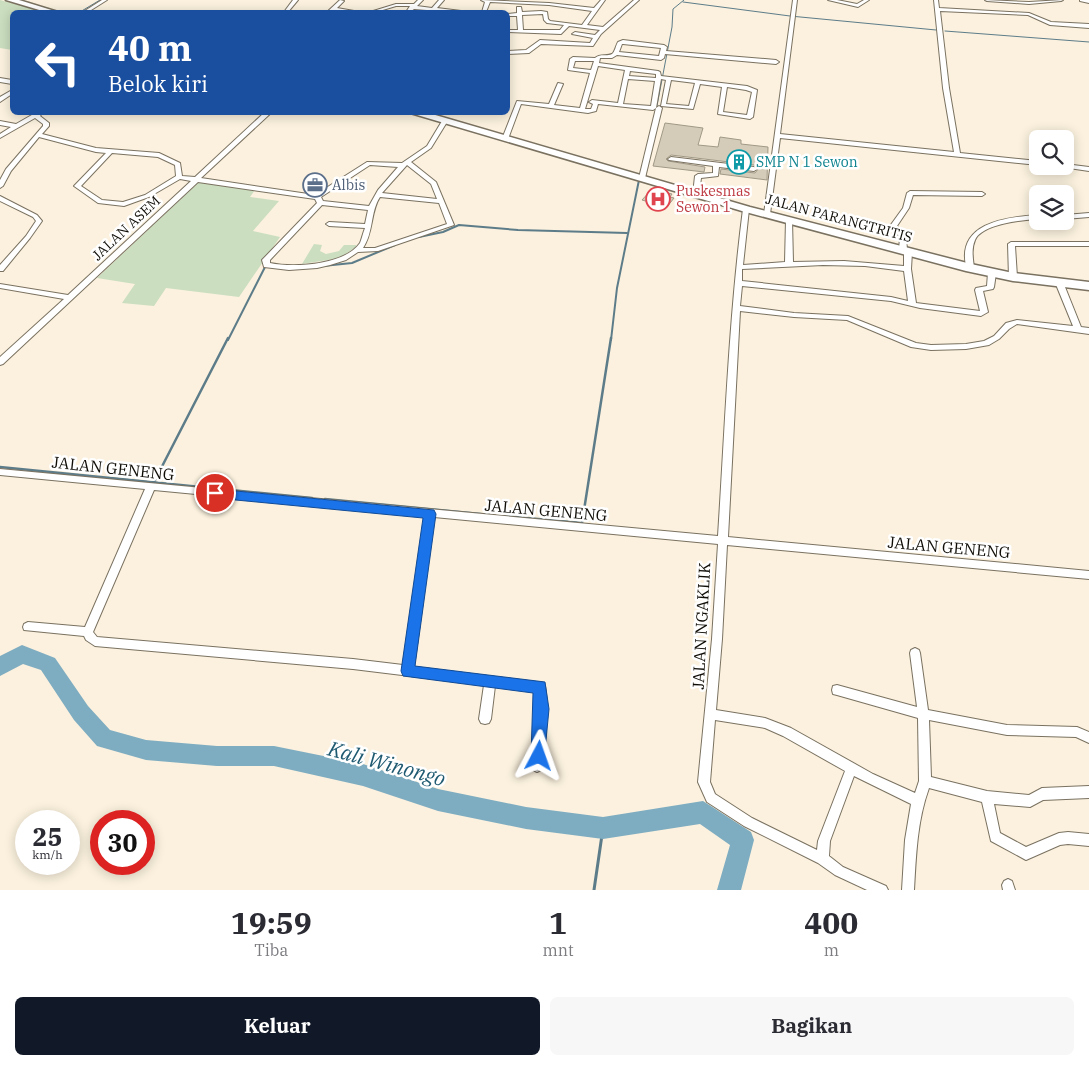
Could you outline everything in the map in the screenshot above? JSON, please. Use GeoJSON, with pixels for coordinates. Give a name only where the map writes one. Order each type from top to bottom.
{"type":"FeatureCollection","features":[{"type":"Feature","properties":{"kind":"main road"},"geometry":{"type":"LineString","coordinates":[[10,0],[47,10]]}},
{"type":"Feature","properties":{"kind":"main road","name":"JALAN PARANGTRITIS"},"geometry":{"type":"LineString","coordinates":[[420,115],[746,209],[905,252],[1013,277],[1089,286]]}},
{"type":"Feature","properties":{"kind":"street"},"geometry":{"type":"LineString","coordinates":[[88,10],[105,0]]}},
{"type":"Feature","properties":{"kind":"street"},"geometry":{"type":"LineString","coordinates":[[288,10],[296,0]]}},
{"type":"Feature","properties":{"kind":"street"},"geometry":{"type":"LineString","coordinates":[[332,10],[343,2],[333,0]]}},
{"type":"Feature","properties":{"kind":"street"},"geometry":{"type":"LineString","coordinates":[[410,10],[421,0]]}},
{"type":"Feature","properties":{"kind":"street"},"geometry":{"type":"LineString","coordinates":[[433,9],[442,0]]}},
{"type":"Feature","properties":{"kind":"street"},"geometry":{"type":"LineString","coordinates":[[486,0],[518,3],[562,3],[595,10]]}},
{"type":"Feature","properties":{"kind":"street"},"geometry":{"type":"LineString","coordinates":[[584,26],[603,0]]}},
{"type":"Feature","properties":{"kind":"street"},"geometry":{"type":"LineString","coordinates":[[521,33],[527,36],[527,39],[538,42],[588,45],[637,0]]}},
{"type":"Feature","properties":{"kind":"street"},"geometry":{"type":"LineString","coordinates":[[767,214],[795,0]]}},
{"type":"Feature","properties":{"kind":"street"},"geometry":{"type":"LineString","coordinates":[[834,0],[858,6],[867,0]]}},
{"type":"Feature","properties":{"kind":"street"},"geometry":{"type":"LineString","coordinates":[[927,0],[936,0],[938,10],[946,88],[957,154]]}},
{"type":"Feature","properties":{"kind":"street"},"geometry":{"type":"LineString","coordinates":[[987,0],[1028,3],[1061,0]]}},
{"type":"Feature","properties":{"kind":"street"},"geometry":{"type":"LineString","coordinates":[[1082,0],[1089,2]]}},
{"type":"Feature","properties":{"kind":"street"},"geometry":{"type":"LineString","coordinates":[[518,3],[521,33]]}},
{"type":"Feature","properties":{"kind":"street"},"geometry":{"type":"LineString","coordinates":[[1028,3],[1029,14]]}},
{"type":"Feature","properties":{"kind":"street"},"geometry":{"type":"LineString","coordinates":[[379,10],[396,5],[436,10]]}},
{"type":"Feature","properties":{"kind":"street"},"geometry":{"type":"LineString","coordinates":[[938,10],[1029,14],[1056,24],[1089,26]]}},
{"type":"Feature","properties":{"kind":"street"},"geometry":{"type":"LineString","coordinates":[[510,14],[543,12],[546,21],[604,29]]}},
{"type":"Feature","properties":{"kind":"street"},"geometry":{"type":"LineString","coordinates":[[510,31],[521,33],[561,32],[568,24]]}},
{"type":"Feature","properties":{"kind":"street"},"geometry":{"type":"LineString","coordinates":[[575,34],[597,37]]}},
{"type":"Feature","properties":{"kind":"street"},"geometry":{"type":"LineString","coordinates":[[510,52],[527,52],[538,42]]}},
{"type":"Feature","properties":{"kind":"street"},"geometry":{"type":"LineString","coordinates":[[616,53],[620,43],[623,42],[661,45],[666,53]]}},
{"type":"Feature","properties":{"kind":"street"},"geometry":{"type":"LineString","coordinates":[[582,110],[599,57],[611,56],[616,53],[660,58],[666,53],[776,62]]}},
{"type":"Feature","properties":{"kind":"street"},"geometry":{"type":"LineString","coordinates":[[594,72],[570,69],[573,59],[658,72],[663,78],[663,105],[686,109],[691,108],[698,81]]}},
{"type":"Feature","properties":{"kind":"street"},"geometry":{"type":"LineString","coordinates":[[620,105],[628,68]]}},
{"type":"Feature","properties":{"kind":"street"},"geometry":{"type":"LineString","coordinates":[[626,77],[698,81],[726,85],[754,90],[750,117],[720,113],[726,85]]}},
{"type":"Feature","properties":{"kind":"street"},"geometry":{"type":"LineString","coordinates":[[585,101],[652,109],[663,78]]}},
{"type":"Feature","properties":{"kind":"street"},"geometry":{"type":"LineString","coordinates":[[551,105],[560,84]]}},
{"type":"Feature","properties":{"kind":"street"},"geometry":{"type":"LineString","coordinates":[[505,138],[518,103],[594,110],[596,102]]}},
{"type":"Feature","properties":{"kind":"street"},"geometry":{"type":"LineString","coordinates":[[642,178],[659,108]]}},
{"type":"Feature","properties":{"kind":"street"},"geometry":{"type":"LineString","coordinates":[[0,136],[36,115]]}},
{"type":"Feature","properties":{"kind":"street"},"geometry":{"type":"LineString","coordinates":[[0,186],[8,170],[46,124],[39,115]]}},
{"type":"Feature","properties":{"kind":"street","name":"JALAN ASEM"},"geometry":{"type":"LineString","coordinates":[[1,359],[266,115]]}},
{"type":"Feature","properties":{"kind":"street"},"geometry":{"type":"LineString","coordinates":[[357,250],[376,250],[406,239],[448,228],[451,222],[430,179],[405,164],[369,163],[319,200],[266,262],[267,265],[288,267],[328,264],[357,250],[363,243],[372,208],[380,195],[405,164],[429,147],[444,122]]}},
{"type":"Feature","properties":{"kind":"street"},"geometry":{"type":"LineString","coordinates":[[0,123],[15,126]]}},
{"type":"Feature","properties":{"kind":"street"},"geometry":{"type":"LineString","coordinates":[[37,135],[110,152],[164,157],[178,164],[179,177]]}},
{"type":"Feature","properties":{"kind":"street"},"geometry":{"type":"LineString","coordinates":[[778,136],[1029,162]]}},
{"type":"Feature","properties":{"kind":"street"},"geometry":{"type":"LineString","coordinates":[[110,152],[77,186],[100,202],[132,203],[179,177],[372,208]]}},
{"type":"Feature","properties":{"kind":"street"},"geometry":{"type":"LineString","coordinates":[[671,159],[754,169]]}},
{"type":"Feature","properties":{"kind":"street"},"geometry":{"type":"LineString","coordinates":[[696,194],[699,176],[716,175],[716,165]]}},
{"type":"Feature","properties":{"kind":"street"},"geometry":{"type":"LineString","coordinates":[[1074,167],[1089,169]]}},
{"type":"Feature","properties":{"kind":"street"},"geometry":{"type":"LineString","coordinates":[[0,169],[8,170]]}},
{"type":"Feature","properties":{"kind":"street"},"geometry":{"type":"LineString","coordinates":[[912,304],[903,237],[893,226],[906,208],[910,192],[982,194]]}},
{"type":"Feature","properties":{"kind":"street"},"geometry":{"type":"LineString","coordinates":[[380,195],[440,201]]}},
{"type":"Feature","properties":{"kind":"street"},"geometry":{"type":"LineString","coordinates":[[0,199],[36,216],[39,221],[1,267]]}},
{"type":"Feature","properties":{"kind":"street"},"geometry":{"type":"LineString","coordinates":[[721,540],[738,267],[746,209]]}},
{"type":"Feature","properties":{"kind":"street"},"geometry":{"type":"LineString","coordinates":[[1074,216],[1089,215]]}},
{"type":"Feature","properties":{"kind":"street"},"geometry":{"type":"LineString","coordinates":[[970,268],[970,241],[978,231],[1012,220],[1029,218]]}},
{"type":"Feature","properties":{"kind":"street"},"geometry":{"type":"LineString","coordinates":[[789,220],[789,263]]}},
{"type":"Feature","properties":{"kind":"street"},"geometry":{"type":"LineString","coordinates":[[330,224],[368,226]]}},
{"type":"Feature","properties":{"kind":"street"},"geometry":{"type":"LineString","coordinates":[[1013,277],[1010,244],[1089,244]]}},
{"type":"Feature","properties":{"kind":"street"},"geometry":{"type":"LineString","coordinates":[[738,267],[789,263],[859,263],[906,269]]}},
{"type":"Feature","properties":{"kind":"street"},"geometry":{"type":"LineString","coordinates":[[738,283],[863,295],[981,314],[984,312],[979,290],[990,287],[992,273]]}},
{"type":"Feature","properties":{"kind":"street"},"geometry":{"type":"LineString","coordinates":[[1059,282],[1078,329]]}},
{"type":"Feature","properties":{"kind":"street"},"geometry":{"type":"LineString","coordinates":[[0,286],[69,296]]}},
{"type":"Feature","properties":{"kind":"street"},"geometry":{"type":"LineString","coordinates":[[736,308],[794,315],[851,318],[909,343],[926,347],[987,343],[997,337],[1007,325],[1017,322],[1089,330]]}},
{"type":"Feature","properties":{"kind":"street","name":"JALAN GENENG"},"geometry":{"type":"LineString","coordinates":[[0,472],[1089,575]]}},
{"type":"Feature","properties":{"kind":"street"},"geometry":{"type":"LineString","coordinates":[[151,487],[88,632],[90,638],[94,640],[261,654],[540,687],[541,709],[538,766]]}},
{"type":"Feature","properties":{"kind":"street"},"geometry":{"type":"LineString","coordinates":[[408,671],[430,514]]}},
{"type":"Feature","properties":{"kind":"street","name":"JALAN NGAKLIK"},"geometry":{"type":"LineString","coordinates":[[711,714],[721,540]]}},
{"type":"Feature","properties":{"kind":"street"},"geometry":{"type":"LineString","coordinates":[[28,627],[88,632]]}},
{"type":"Feature","properties":{"kind":"street"},"geometry":{"type":"LineString","coordinates":[[908,890],[911,840],[918,801],[925,781],[924,714],[915,653]]}},
{"type":"Feature","properties":{"kind":"street"},"geometry":{"type":"LineString","coordinates":[[484,719],[490,682]]}},
{"type":"Feature","properties":{"kind":"street"},"geometry":{"type":"LineString","coordinates":[[836,690],[924,714],[1007,730],[1077,732],[1089,738]]}},
{"type":"Feature","properties":{"kind":"street"},"geometry":{"type":"LineString","coordinates":[[882,890],[839,872],[822,859],[748,822],[711,798],[704,782],[711,714],[764,723],[800,738],[851,769],[918,801]]}},
{"type":"Feature","properties":{"kind":"street"},"geometry":{"type":"LineString","coordinates":[[822,859],[824,840],[851,769]]}},
{"type":"Feature","properties":{"kind":"street"},"geometry":{"type":"LineString","coordinates":[[925,781],[987,797],[1030,801],[1042,794],[1089,792]]}},
{"type":"Feature","properties":{"kind":"street"},"geometry":{"type":"LineString","coordinates":[[987,797],[995,837],[1021,852],[1032,853],[1068,838],[1089,840]]}},
{"type":"Feature","properties":{"kind":"green space"},"geometry":{"type":"Polygon","coordinates":[[[0,0],[38,10],[10,10],[10,50],[0,48],[0,0]]]}},
{"type":"Feature","properties":{"kind":"green space"},"geometry":{"type":"Polygon","coordinates":[[[199,182],[255,190],[250,197],[279,201],[253,231],[280,237],[239,297],[166,288],[154,306],[122,303],[135,284],[97,278],[199,182]]]}},
{"type":"Feature","properties":{"kind":"green space"},"geometry":{"type":"Polygon","coordinates":[[[314,244],[322,245],[320,251],[326,254],[339,251],[344,245],[356,245],[356,247],[340,258],[302,264],[314,244]]]}},
{"type":"Feature","properties":{"kind":"building"},"geometry":{"type":"Polygon","coordinates":[[[665,123],[703,128],[698,145],[718,147],[720,137],[741,140],[741,144],[768,147],[767,180],[720,174],[721,169],[755,173],[759,168],[754,165],[671,155],[666,159],[668,161],[705,167],[704,172],[653,166],[665,123]]]}},
{"type":"Feature","properties":{"kind":"building","name":"Puskesmas Sewon 1"},"geometry":{"type":"Polygon","coordinates":[[[652,189],[672,194],[670,197],[674,198],[667,207],[642,200],[652,189]]]}},
{"type":"Feature","properties":{"kind":"waterway"},"geometry":{"type":"LineString","coordinates":[[83,10],[100,0]]}},
{"type":"Feature","properties":{"kind":"waterway"},"geometry":{"type":"LineString","coordinates":[[656,111],[672,27],[673,9],[684,0]]}},
{"type":"Feature","properties":{"kind":"waterway"},"geometry":{"type":"LineString","coordinates":[[683,2],[790,16],[936,30]]}},
{"type":"Feature","properties":{"kind":"waterway"},"geometry":{"type":"LineString","coordinates":[[945,31],[1089,42]]}},
{"type":"Feature","properties":{"kind":"waterway"},"geometry":{"type":"LineString","coordinates":[[611,340],[617,288],[639,180]]}},
{"type":"Feature","properties":{"kind":"waterway"},"geometry":{"type":"LineString","coordinates":[[419,237],[443,232],[459,225],[518,230],[627,233]]}},
{"type":"Feature","properties":{"kind":"waterway"},"geometry":{"type":"LineString","coordinates":[[323,266],[352,263],[395,245]]}},
{"type":"Feature","properties":{"kind":"waterway"},"geometry":{"type":"LineString","coordinates":[[228,340],[265,267]]}},
{"type":"Feature","properties":{"kind":"waterway"},"geometry":{"type":"LineString","coordinates":[[154,482],[228,338]]}},
{"type":"Feature","properties":{"kind":"waterway"},"geometry":{"type":"LineString","coordinates":[[504,516],[582,523],[611,338]]}},
{"type":"Feature","properties":{"kind":"waterway"},"geometry":{"type":"LineString","coordinates":[[0,467],[312,498]]}},
{"type":"Feature","properties":{"kind":"waterway"},"geometry":{"type":"LineString","coordinates":[[325,499],[491,515]]}},
{"type":"Feature","properties":{"kind":"waterway","name":"Kali Winongo"},"geometry":{"type":"LineString","coordinates":[[0,667],[22,654],[48,664],[81,713],[104,739],[146,750],[217,756],[274,756],[363,775],[438,800],[526,818],[603,828],[703,812],[743,840],[729,890]]}},
{"type":"Feature","properties":{"kind":"waterway"},"geometry":{"type":"LineString","coordinates":[[594,890],[603,828]]}},
{"type":"Feature","properties":{"kind":"place","name":"SMP N 1 Sewon"},"geometry":{"type":"Point","coordinates":[739,162]}},
{"type":"Feature","properties":{"kind":"place","name":"Albis"},"geometry":{"type":"Point","coordinates":[315,185]}},
{"type":"Feature","properties":{"kind":"place","name":"Puskesmas Sewon 1"},"geometry":{"type":"Point","coordinates":[658,199]}},
{"type":"Feature","properties":{"kind":"route"},"geometry":{"type":"LineString","coordinates":[[215,493],[430,514],[408,671],[540,687],[539,756]]}}]}
